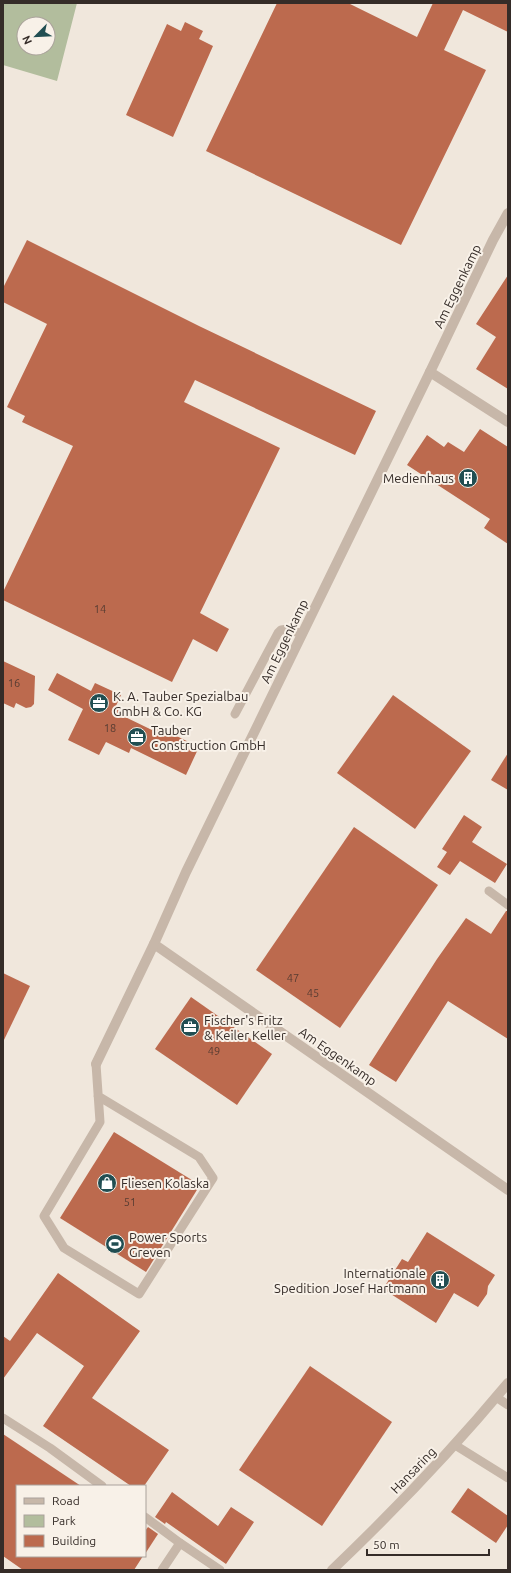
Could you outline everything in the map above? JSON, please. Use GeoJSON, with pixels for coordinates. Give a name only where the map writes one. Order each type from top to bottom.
{"type":"FeatureCollection","features":[{"type":"Feature","properties":{"kind":"street","name":"Am Eggenkamp"},"geometry":{"type":"LineString","coordinates":[[96,1064],[154,944],[186,872],[493,240],[508,213]]}},
{"type":"Feature","properties":{"kind":"street"},"geometry":{"type":"LineString","coordinates":[[430,372],[508,422]]}},
{"type":"Feature","properties":{"kind":"street","name":"Am Eggenkamp"},"geometry":{"type":"LineString","coordinates":[[154,944],[508,1190]]}},
{"type":"Feature","properties":{"kind":"street","name":"Hansaring"},"geometry":{"type":"LineString","coordinates":[[332,1570],[380,1524],[455,1445],[508,1383]]}},
{"type":"Feature","properties":{"kind":"lane"},"geometry":{"type":"LineString","coordinates":[[235,714],[278,633],[282,630],[288,629],[302,634]]}},
{"type":"Feature","properties":{"kind":"lane"},"geometry":{"type":"LineString","coordinates":[[489,891],[508,905]]}},
{"type":"Feature","properties":{"kind":"lane"},"geometry":{"type":"LineString","coordinates":[[96,1064],[98,1096],[100,1122],[44,1216],[64,1248],[139,1294],[213,1178],[199,1157],[98,1096]]}},
{"type":"Feature","properties":{"kind":"lane"},"geometry":{"type":"LineString","coordinates":[[496,1397],[508,1405]]}},
{"type":"Feature","properties":{"kind":"lane"},"geometry":{"type":"LineString","coordinates":[[3,1418],[50,1448],[101,1485]]}},
{"type":"Feature","properties":{"kind":"lane"},"geometry":{"type":"LineString","coordinates":[[455,1445],[508,1478]]}},
{"type":"Feature","properties":{"kind":"lane"},"geometry":{"type":"LineString","coordinates":[[146,1518],[220,1570]]}},
{"type":"Feature","properties":{"kind":"lane"},"geometry":{"type":"LineString","coordinates":[[162,1570],[180,1543]]}},
{"type":"Feature","properties":{"kind":"green space"},"geometry":{"type":"Polygon","coordinates":[[[3,3],[77,3],[57,81],[3,65],[3,3]]]}},
{"type":"Feature","properties":{"kind":"building"},"geometry":{"type":"Polygon","coordinates":[[[277,3],[348,3],[417,37],[433,3],[508,3],[508,32],[463,10],[444,50],[486,70],[401,245],[206,151],[277,3]]]}},
{"type":"Feature","properties":{"kind":"building"},"geometry":{"type":"Polygon","coordinates":[[[185,22],[203,31],[199,39],[213,46],[173,137],[126,115],[167,24],[181,31],[185,22]]]}},
{"type":"Feature","properties":{"kind":"building"},"geometry":{"type":"Polygon","coordinates":[[[27,240],[199,326],[376,411],[355,455],[195,380],[184,402],[280,448],[200,613],[229,629],[217,652],[193,639],[172,682],[3,600],[3,592],[73,446],[22,422],[25,416],[7,407],[47,324],[3,302],[3,288],[27,240]]]}},
{"type":"Feature","properties":{"kind":"building"},"geometry":{"type":"Polygon","coordinates":[[[508,275],[508,389],[476,369],[496,337],[476,324],[508,275]]]}},
{"type":"Feature","properties":{"kind":"building","name":"Medienhaus"},"geometry":{"type":"Polygon","coordinates":[[[480,429],[508,447],[508,544],[484,528],[490,519],[407,465],[427,435],[444,447],[448,442],[464,452],[480,429]]]}},
{"type":"Feature","properties":{"kind":"building"},"geometry":{"type":"Polygon","coordinates":[[[3,661],[35,676],[34,704],[31,707],[26,708],[16,703],[14,708],[3,703],[3,661]]]}},
{"type":"Feature","properties":{"kind":"building"},"geometry":{"type":"Polygon","coordinates":[[[57,673],[91,691],[95,683],[121,695],[115,708],[121,711],[119,714],[152,730],[154,725],[199,747],[186,775],[131,748],[129,753],[106,742],[99,755],[68,740],[83,709],[48,690],[57,673]]]}},
{"type":"Feature","properties":{"kind":"building"},"geometry":{"type":"Polygon","coordinates":[[[393,695],[471,751],[415,829],[337,773],[393,695]]]}},
{"type":"Feature","properties":{"kind":"building"},"geometry":{"type":"Polygon","coordinates":[[[508,753],[508,790],[491,780],[508,753]]]}},
{"type":"Feature","properties":{"kind":"building"},"geometry":{"type":"Polygon","coordinates":[[[464,815],[482,827],[472,842],[507,864],[495,883],[460,861],[450,875],[437,867],[447,852],[442,849],[464,815]]]}},
{"type":"Feature","properties":{"kind":"building"},"geometry":{"type":"Polygon","coordinates":[[[354,827],[438,885],[340,1028],[256,970],[354,827]]]}},
{"type":"Feature","properties":{"kind":"building"},"geometry":{"type":"Polygon","coordinates":[[[506,911],[508,911],[508,1039],[448,1001],[396,1082],[369,1065],[437,959],[466,918],[491,934],[506,911]]]}},
{"type":"Feature","properties":{"kind":"building"},"geometry":{"type":"Polygon","coordinates":[[[3,973],[30,986],[3,1042],[3,973]]]}},
{"type":"Feature","properties":{"kind":"building"},"geometry":{"type":"Polygon","coordinates":[[[191,997],[272,1054],[237,1105],[155,1049],[191,997]]]}},
{"type":"Feature","properties":{"kind":"building"},"geometry":{"type":"Polygon","coordinates":[[[114,1132],[200,1185],[146,1272],[60,1218],[114,1132]]]}},
{"type":"Feature","properties":{"kind":"building","name":"Internationale Spedition Josef Hartmann"},"geometry":{"type":"Polygon","coordinates":[[[427,1232],[495,1275],[488,1286],[487,1294],[478,1307],[454,1293],[436,1323],[383,1289],[402,1259],[408,1262],[427,1232]]]}},
{"type":"Feature","properties":{"kind":"building"},"geometry":{"type":"Polygon","coordinates":[[[58,1273],[140,1331],[92,1398],[169,1450],[145,1485],[130,1485],[43,1426],[84,1366],[37,1333],[3,1379],[3,1336],[10,1341],[58,1273]]]}},
{"type":"Feature","properties":{"kind":"building"},"geometry":{"type":"Polygon","coordinates":[[[310,1366],[392,1422],[322,1526],[239,1470],[310,1366]]]}},
{"type":"Feature","properties":{"kind":"building"},"geometry":{"type":"Polygon","coordinates":[[[3,1434],[80,1485],[16,1485],[16,1557],[142,1557],[134,1570],[23,1570],[3,1556],[3,1434]]]}},
{"type":"Feature","properties":{"kind":"building"},"geometry":{"type":"Polygon","coordinates":[[[468,1488],[508,1516],[508,1525],[496,1543],[451,1512],[468,1488]]]}},
{"type":"Feature","properties":{"kind":"building"},"geometry":{"type":"Polygon","coordinates":[[[172,1492],[218,1526],[231,1507],[254,1522],[226,1564],[166,1522],[165,1524],[155,1517],[172,1492]]]}},
{"type":"Feature","properties":{"kind":"building"},"geometry":{"type":"Polygon","coordinates":[[[148,1527],[158,1534],[146,1552],[146,1530],[148,1527]]]}},
{"type":"Feature","properties":{"kind":"place","name":"Medienhaus"},"geometry":{"type":"Point","coordinates":[468,478]}},
{"type":"Feature","properties":{"kind":"place","name":"K. A. Tauber Spezialbau GmbH & Co. KG"},"geometry":{"type":"Point","coordinates":[99,703]}},
{"type":"Feature","properties":{"kind":"place","name":"Tauber Construction GmbH"},"geometry":{"type":"Point","coordinates":[137,737]}},
{"type":"Feature","properties":{"kind":"place","name":"Fischer's Fritz & Keiler Keller"},"geometry":{"type":"Point","coordinates":[190,1027]}},
{"type":"Feature","properties":{"kind":"place","name":"Fliesen Kolaska"},"geometry":{"type":"Point","coordinates":[107,1183]}},
{"type":"Feature","properties":{"kind":"place","name":"Power Sports Greven"},"geometry":{"type":"Point","coordinates":[115,1244]}},
{"type":"Feature","properties":{"kind":"place","name":"Internationale Spedition Josef Hartmann"},"geometry":{"type":"Point","coordinates":[440,1280]}}]}
